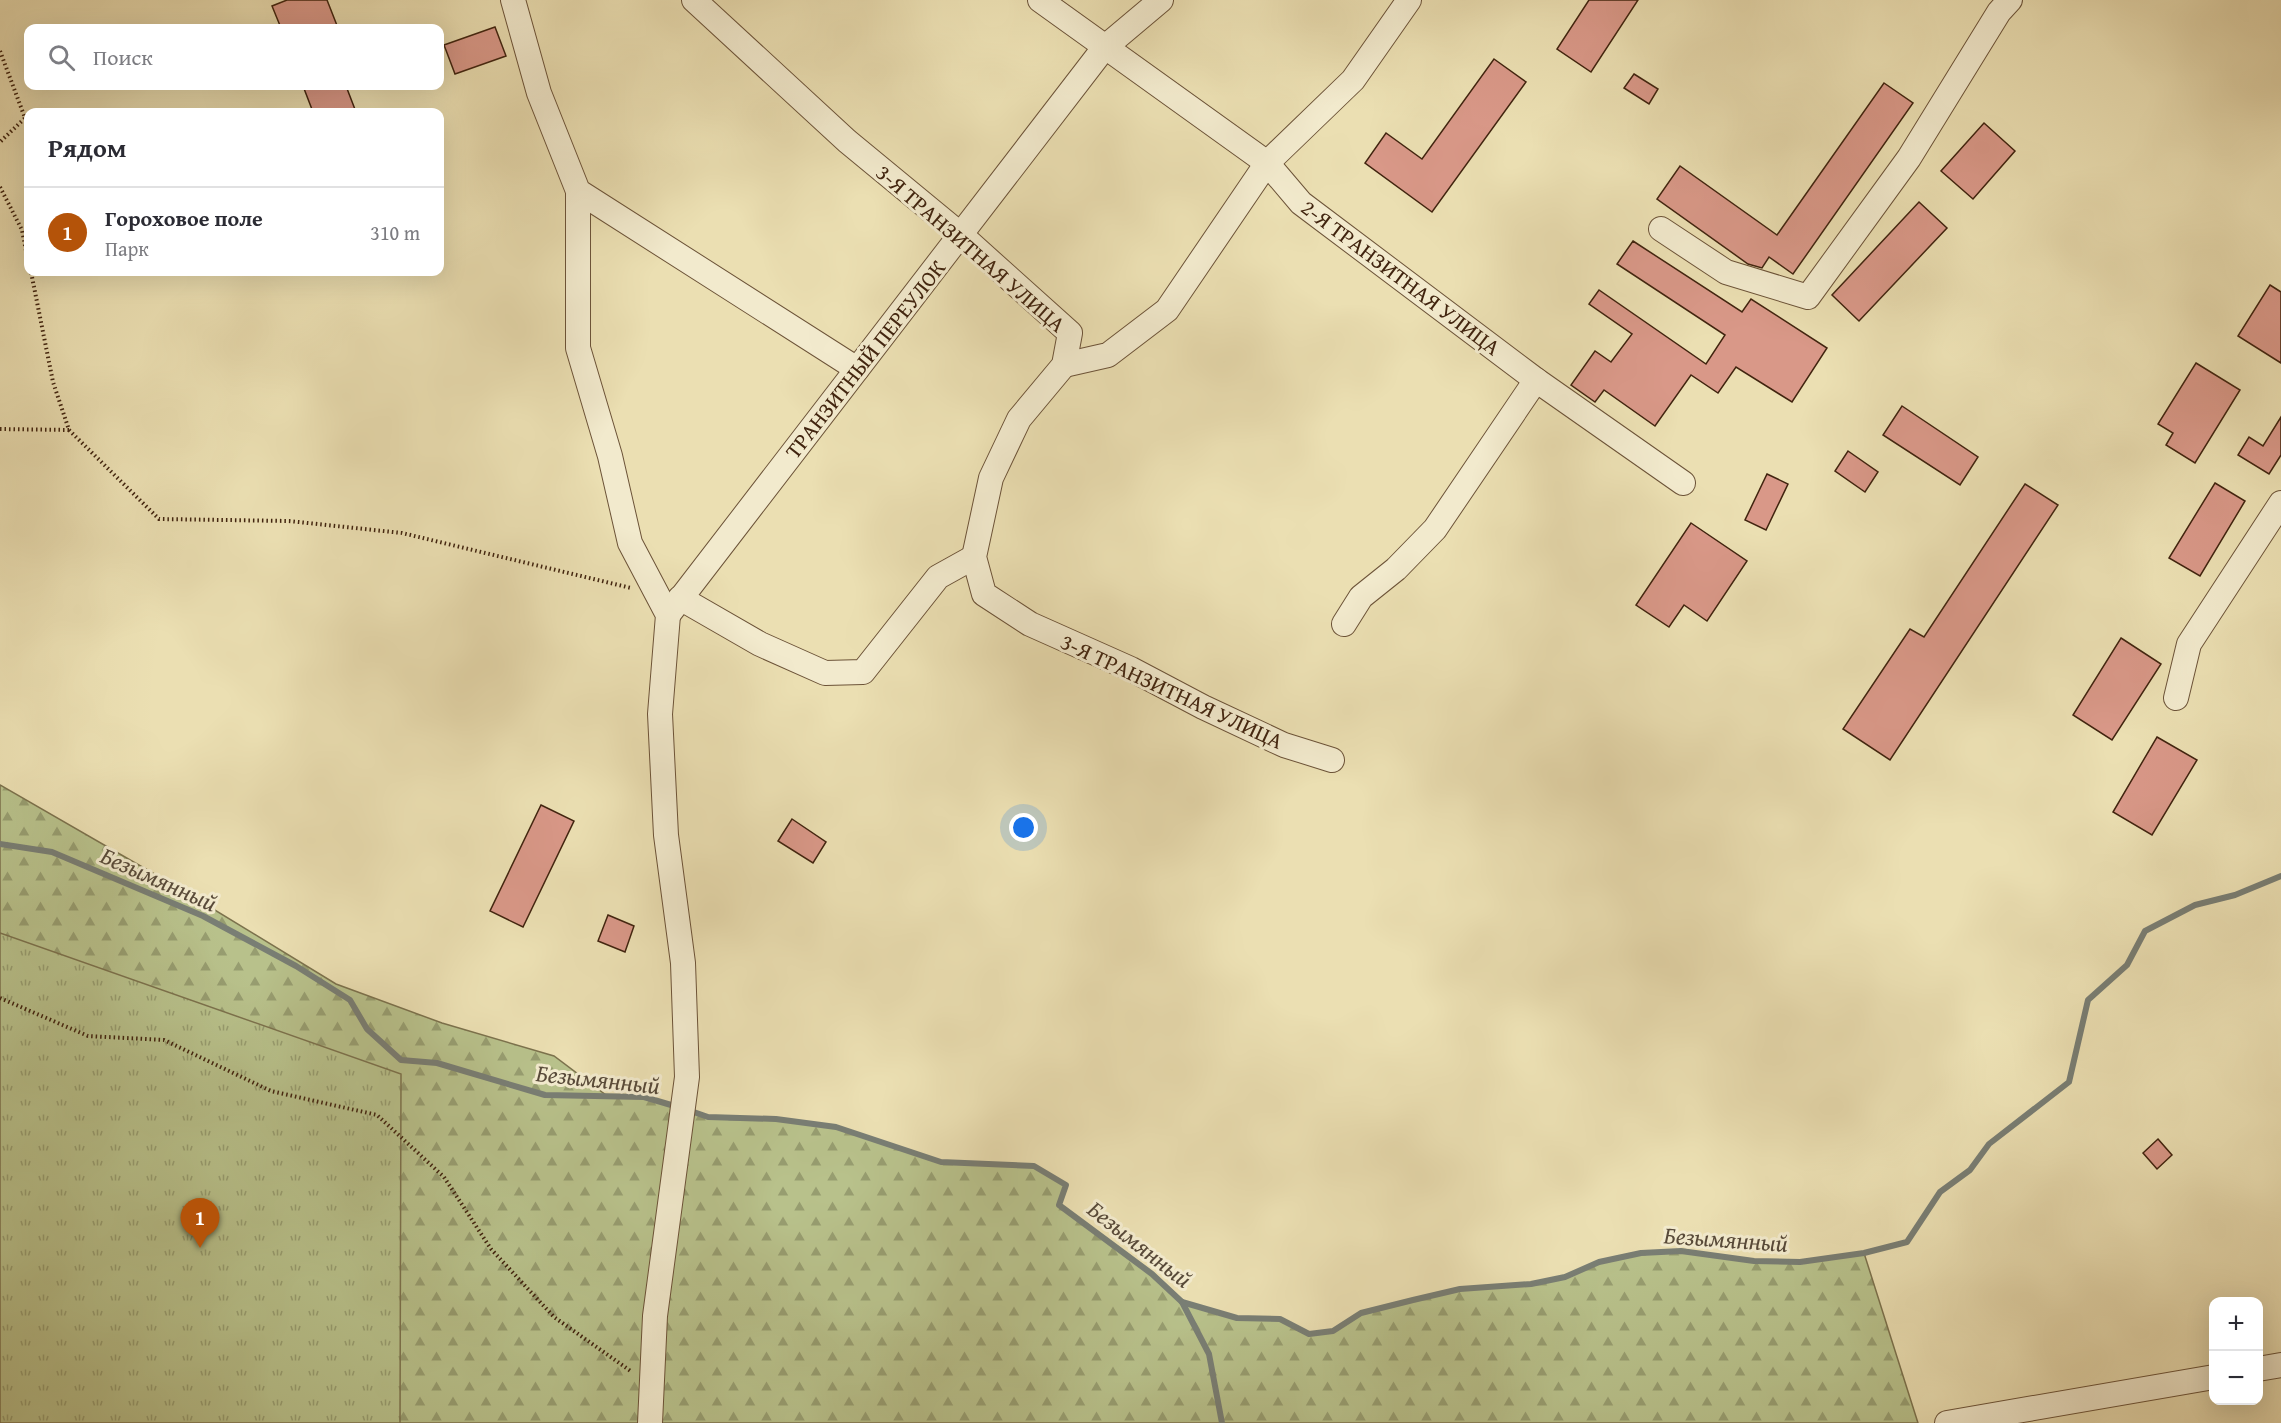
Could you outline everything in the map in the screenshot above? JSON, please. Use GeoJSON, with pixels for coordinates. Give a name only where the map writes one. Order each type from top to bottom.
{"type":"FeatureCollection","features":[{"type":"Feature","properties":{"kind":"street"},"geometry":{"type":"LineString","coordinates":[[513,0],[539,93],[578,191],[578,348],[610,456],[630,543],[668,602],[825,673],[863,672],[938,577],[974,557]]}},
{"type":"Feature","properties":{"kind":"street","name":"3-Я ТРАНЗИТНАЯ УЛИЦА"},"geometry":{"type":"LineString","coordinates":[[694,0],[847,141],[961,234],[1070,333],[1065,365],[1019,419],[991,478],[974,557],[984,594],[1030,624],[1131,669],[1203,707],[1284,745],[1332,760]]}},
{"type":"Feature","properties":{"kind":"street","name":"2-Я ТРАНЗИТНАЯ УЛИЦА"},"geometry":{"type":"LineString","coordinates":[[1040,0],[1267,163],[1302,203],[1536,380],[1683,483]]}},
{"type":"Feature","properties":{"kind":"street","name":"ТРАНЗИТНЫЙ ПЕРЕУЛОК"},"geometry":{"type":"LineString","coordinates":[[668,602],[857,369],[1104,48],[1161,0]]}},
{"type":"Feature","properties":{"kind":"street"},"geometry":{"type":"LineString","coordinates":[[1065,365],[1108,356],[1167,310],[1267,163],[1353,80],[1409,0]]}},
{"type":"Feature","properties":{"kind":"street"},"geometry":{"type":"LineString","coordinates":[[1661,229],[1726,272],[1808,297],[1909,158],[1999,12],[2010,0]]}},
{"type":"Feature","properties":{"kind":"street"},"geometry":{"type":"LineString","coordinates":[[578,191],[857,369]]}},
{"type":"Feature","properties":{"kind":"street"},"geometry":{"type":"LineString","coordinates":[[1344,624],[1361,597],[1396,569],[1435,529],[1536,380]]}},
{"type":"Feature","properties":{"kind":"street"},"geometry":{"type":"LineString","coordinates":[[2176,698],[2189,644],[2281,503]]}},
{"type":"Feature","properties":{"kind":"street"},"geometry":{"type":"LineString","coordinates":[[650,1423],[656,1316],[687,1077],[683,963],[666,836],[660,714],[668,602]]}},
{"type":"Feature","properties":{"kind":"street"},"geometry":{"type":"LineString","coordinates":[[2263,1368],[2281,1365]]}},
{"type":"Feature","properties":{"kind":"street"},"geometry":{"type":"LineString","coordinates":[[1947,1423],[2209,1378]]}},
{"type":"Feature","properties":{"kind":"path"},"geometry":{"type":"LineString","coordinates":[[0,51],[24,115]]}},
{"type":"Feature","properties":{"kind":"path"},"geometry":{"type":"LineString","coordinates":[[0,142],[24,119]]}},
{"type":"Feature","properties":{"kind":"path"},"geometry":{"type":"LineString","coordinates":[[0,187],[22,230],[24,240]]}},
{"type":"Feature","properties":{"kind":"path"},"geometry":{"type":"LineString","coordinates":[[31,276],[53,382],[69,430],[159,519],[289,521],[402,533],[668,602]]}},
{"type":"Feature","properties":{"kind":"path"},"geometry":{"type":"LineString","coordinates":[[0,429],[69,430]]}},
{"type":"Feature","properties":{"kind":"path"},"geometry":{"type":"LineString","coordinates":[[0,998],[88,1036],[164,1040],[271,1091],[377,1115],[444,1177],[491,1249],[554,1317],[652,1386]]}},
{"type":"Feature","properties":{"kind":"green space"},"geometry":{"type":"Polygon","coordinates":[[[0,785],[177,887],[336,984],[442,1023],[554,1056],[606,1095],[644,1097],[708,1117],[776,1119],[836,1127],[941,1162],[1034,1166],[1066,1185],[1059,1205],[1152,1274],[1181,1302],[1236,1318],[1280,1319],[1309,1334],[1333,1331],[1361,1313],[1413,1300],[1460,1289],[1531,1284],[1565,1277],[1599,1262],[1641,1253],[1681,1251],[1754,1261],[1800,1262],[1864,1253],[1918,1423],[0,1423],[0,785]]]}},
{"type":"Feature","properties":{"kind":"green space"},"geometry":{"type":"Polygon","coordinates":[[[0,933],[401,1074],[400,1423],[0,1423],[0,933]]]}},
{"type":"Feature","properties":{"kind":"building"},"geometry":{"type":"Polygon","coordinates":[[[287,0],[327,0],[336,24],[279,24],[272,6],[287,0]]]}},
{"type":"Feature","properties":{"kind":"building"},"geometry":{"type":"Polygon","coordinates":[[[1589,0],[1638,0],[1591,72],[1557,49],[1589,0]]]}},
{"type":"Feature","properties":{"kind":"building"},"geometry":{"type":"Polygon","coordinates":[[[495,27],[506,56],[455,74],[444,45],[495,27]]]}},
{"type":"Feature","properties":{"kind":"building"},"geometry":{"type":"Polygon","coordinates":[[[1494,59],[1526,82],[1432,212],[1365,163],[1386,133],[1422,159],[1494,59]]]}},
{"type":"Feature","properties":{"kind":"building"},"geometry":{"type":"Polygon","coordinates":[[[1634,74],[1658,89],[1649,104],[1624,88],[1634,74]]]}},
{"type":"Feature","properties":{"kind":"building"},"geometry":{"type":"Polygon","coordinates":[[[1884,83],[1913,103],[1793,274],[1769,257],[1762,268],[1748,264],[1657,199],[1680,166],[1777,235],[1884,83]]]}},
{"type":"Feature","properties":{"kind":"building"},"geometry":{"type":"Polygon","coordinates":[[[305,90],[348,90],[354,108],[311,108],[305,90]]]}},
{"type":"Feature","properties":{"kind":"building"},"geometry":{"type":"Polygon","coordinates":[[[1984,123],[2015,151],[1973,199],[1941,171],[1984,123]]]}},
{"type":"Feature","properties":{"kind":"building"},"geometry":{"type":"Polygon","coordinates":[[[1919,202],[1947,228],[1859,321],[1832,295],[1919,202]]]}},
{"type":"Feature","properties":{"kind":"building"},"geometry":{"type":"Polygon","coordinates":[[[1633,241],[1742,312],[1751,299],[1827,348],[1792,402],[1736,367],[1718,393],[1691,375],[1655,426],[1604,390],[1595,402],[1571,385],[1595,351],[1611,362],[1632,334],[1589,304],[1599,290],[1706,364],[1725,335],[1617,264],[1633,241]]]}},
{"type":"Feature","properties":{"kind":"building"},"geometry":{"type":"Polygon","coordinates":[[[2270,285],[2281,292],[2281,363],[2238,336],[2270,285]]]}},
{"type":"Feature","properties":{"kind":"building"},"geometry":{"type":"Polygon","coordinates":[[[2196,363],[2240,390],[2195,463],[2166,445],[2173,433],[2158,424],[2196,363]]]}},
{"type":"Feature","properties":{"kind":"building"},"geometry":{"type":"Polygon","coordinates":[[[1902,406],[1978,457],[1960,485],[1883,435],[1902,406]]]}},
{"type":"Feature","properties":{"kind":"building"},"geometry":{"type":"Polygon","coordinates":[[[2281,417],[2281,455],[2269,474],[2238,455],[2249,437],[2263,446],[2281,417]]]}},
{"type":"Feature","properties":{"kind":"building"},"geometry":{"type":"Polygon","coordinates":[[[1848,451],[1878,472],[1865,492],[1835,471],[1848,451]]]}},
{"type":"Feature","properties":{"kind":"building"},"geometry":{"type":"Polygon","coordinates":[[[1767,474],[1788,484],[1766,530],[1745,520],[1767,474]]]}},
{"type":"Feature","properties":{"kind":"building"},"geometry":{"type":"Polygon","coordinates":[[[2215,483],[2245,501],[2200,576],[2169,558],[2215,483]]]}},
{"type":"Feature","properties":{"kind":"building"},"geometry":{"type":"Polygon","coordinates":[[[2025,484],[2058,505],[1890,760],[1843,729],[1910,629],[1924,637],[2025,484]]]}},
{"type":"Feature","properties":{"kind":"building"},"geometry":{"type":"Polygon","coordinates":[[[1691,523],[1747,561],[1707,621],[1684,605],[1669,627],[1636,605],[1691,523]]]}},
{"type":"Feature","properties":{"kind":"building"},"geometry":{"type":"Polygon","coordinates":[[[2121,638],[2161,664],[2112,740],[2073,715],[2121,638]]]}},
{"type":"Feature","properties":{"kind":"building"},"geometry":{"type":"Polygon","coordinates":[[[2157,737],[2197,760],[2152,835],[2113,812],[2157,737]]]}},
{"type":"Feature","properties":{"kind":"building"},"geometry":{"type":"Polygon","coordinates":[[[541,805],[574,821],[523,927],[490,911],[541,805]]]}},
{"type":"Feature","properties":{"kind":"building"},"geometry":{"type":"Polygon","coordinates":[[[792,819],[826,842],[813,863],[778,841],[792,819]]]}},
{"type":"Feature","properties":{"kind":"building"},"geometry":{"type":"Polygon","coordinates":[[[608,915],[634,926],[625,952],[598,941],[608,915]]]}},
{"type":"Feature","properties":{"kind":"building"},"geometry":{"type":"Polygon","coordinates":[[[2158,1139],[2172,1155],[2157,1169],[2143,1153],[2158,1139]]]}},
{"type":"Feature","properties":{"kind":"waterway","name":"Безымянный"},"geometry":{"type":"LineString","coordinates":[[0,844],[52,852],[203,916],[296,966],[350,1000],[367,1029],[401,1060],[437,1063],[545,1095],[644,1097],[678,1107]]}},
{"type":"Feature","properties":{"kind":"waterway","name":"Безымянный"},"geometry":{"type":"LineString","coordinates":[[688,1110],[708,1117],[776,1119],[836,1127],[941,1162],[1034,1166],[1066,1185],[1059,1205],[1152,1274],[1182,1302],[1237,1318],[1280,1319],[1309,1334],[1333,1331],[1361,1313],[1460,1289],[1531,1284],[1565,1277],[1599,1262],[1641,1253],[1681,1251],[1754,1261],[1800,1262],[1864,1253],[1907,1242],[1940,1192],[1970,1170],[1989,1144],[2069,1082],[2088,1000],[2127,965],[2145,931],[2195,905],[2235,895],[2281,876]]}},
{"type":"Feature","properties":{"kind":"waterway"},"geometry":{"type":"LineString","coordinates":[[1182,1302],[1209,1354],[1222,1423]]}},
{"type":"Feature","properties":{"kind":"place","name":"Гороховое поле"},"geometry":{"type":"Point","coordinates":[200,1248]}}]}
